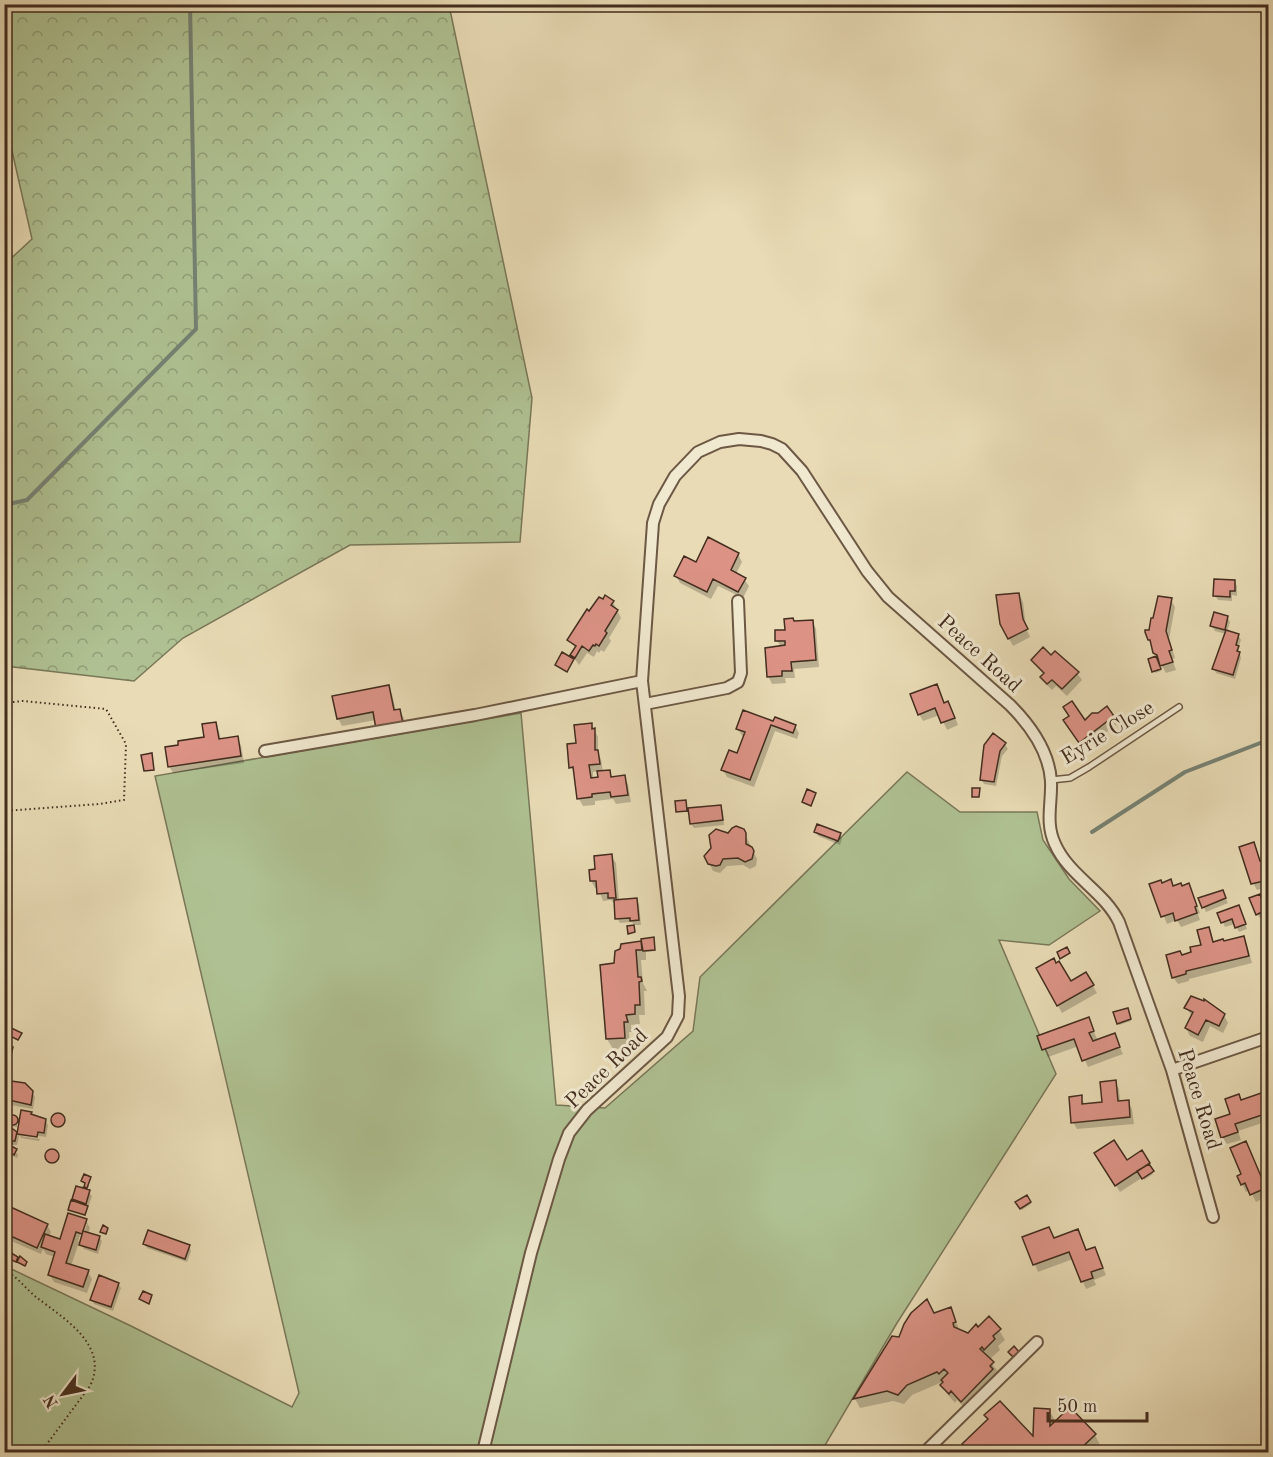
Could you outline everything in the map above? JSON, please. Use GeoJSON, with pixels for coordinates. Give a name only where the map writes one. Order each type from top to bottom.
{"type":"FeatureCollection","features":[{"type":"Feature","properties":{"kind":"street","name":"Peace Road"},"geometry":{"type":"LineString","coordinates":[[483,1452],[531,1253],[569,1133],[587,1110],[667,1036],[678,1016],[679,996],[642,681],[653,523],[668,486],[691,459],[709,446],[720,442],[740,439],[760,441],[782,449],[802,471],[867,570],[888,597],[1025,720],[1043,750],[1051,780],[1049,825],[1055,844],[1069,865],[1102,896],[1114,911],[1172,1070],[1213,1217]]}},
{"type":"Feature","properties":{"kind":"street"},"geometry":{"type":"LineString","coordinates":[[645,704],[727,688],[738,682],[741,673],[738,600]]}},
{"type":"Feature","properties":{"kind":"street"},"geometry":{"type":"LineString","coordinates":[[265,751],[475,715],[642,681]]}},
{"type":"Feature","properties":{"kind":"street"},"geometry":{"type":"LineString","coordinates":[[1172,1070],[1269,1037]]}},
{"type":"Feature","properties":{"kind":"street"},"geometry":{"type":"LineString","coordinates":[[925,1452],[1038,1342]]}},
{"type":"Feature","properties":{"kind":"lane","name":"Eyrie Close"},"geometry":{"type":"LineString","coordinates":[[1051,780],[1070,777],[1089,767],[1179,707]]}},
{"type":"Feature","properties":{"kind":"path"},"geometry":{"type":"LineString","coordinates":[[4,703],[23,701],[106,709],[126,744],[124,800],[4,811]]}},
{"type":"Feature","properties":{"kind":"path"},"geometry":{"type":"LineString","coordinates":[[4,1270],[11,1273],[34,1296],[68,1319],[88,1343],[95,1365],[96,1374],[90,1386],[41,1452]]}},
{"type":"Feature","properties":{"kind":"green space"},"geometry":{"type":"Polygon","coordinates":[[[5,4],[449,5],[532,398],[520,542],[350,545],[183,638],[134,681],[5,666],[5,264],[32,239],[5,120],[5,4]]]}},
{"type":"Feature","properties":{"kind":"green space"},"geometry":{"type":"Polygon","coordinates":[[[521,713],[556,1105],[605,1108],[693,1031],[700,977],[907,772],[960,812],[1037,812],[1043,840],[1069,879],[1100,911],[1049,945],[999,940],[1056,1074],[897,1323],[821,1452],[5,1452],[5,1266],[292,1407],[299,1393],[155,776],[521,713]]]}},
{"type":"Feature","properties":{"kind":"building"},"geometry":{"type":"Polygon","coordinates":[[[708,537],[739,553],[731,570],[746,578],[738,592],[713,579],[707,592],[674,576],[684,556],[696,562],[708,537]]]}},
{"type":"Feature","properties":{"kind":"building"},"geometry":{"type":"Polygon","coordinates":[[[1214,579],[1235,580],[1235,591],[1230,591],[1230,597],[1213,596],[1214,579]]]}},
{"type":"Feature","properties":{"kind":"building"},"geometry":{"type":"Polygon","coordinates":[[[1019,593],[1023,619],[1028,629],[1008,639],[1000,624],[996,595],[1019,593]]]}},
{"type":"Feature","properties":{"kind":"building"},"geometry":{"type":"Polygon","coordinates":[[[605,595],[614,601],[611,605],[618,610],[599,646],[593,645],[589,651],[582,646],[575,658],[570,655],[576,646],[567,640],[587,609],[589,611],[599,597],[603,599],[605,595]]]}},
{"type":"Feature","properties":{"kind":"building"},"geometry":{"type":"Polygon","coordinates":[[[1158,596],[1172,598],[1166,631],[1173,662],[1160,666],[1145,632],[1149,630],[1158,596]]]}},
{"type":"Feature","properties":{"kind":"building"},"geometry":{"type":"Polygon","coordinates":[[[1214,612],[1228,616],[1225,630],[1210,626],[1214,612]]]}},
{"type":"Feature","properties":{"kind":"building"},"geometry":{"type":"Polygon","coordinates":[[[793,618],[794,621],[813,620],[816,660],[791,662],[792,671],[782,671],[782,676],[767,677],[765,648],[785,645],[785,641],[775,641],[775,630],[785,630],[784,619],[793,618]]]}},
{"type":"Feature","properties":{"kind":"building"},"geometry":{"type":"Polygon","coordinates":[[[1226,630],[1239,634],[1236,645],[1239,646],[1237,651],[1240,652],[1233,675],[1212,669],[1226,630]]]}},
{"type":"Feature","properties":{"kind":"building"},"geometry":{"type":"Polygon","coordinates":[[[1043,647],[1051,655],[1055,651],[1079,672],[1062,689],[1052,680],[1047,684],[1040,677],[1044,673],[1031,660],[1043,647]]]}},
{"type":"Feature","properties":{"kind":"building"},"geometry":{"type":"Polygon","coordinates":[[[562,652],[574,659],[567,672],[555,665],[562,652]]]}},
{"type":"Feature","properties":{"kind":"building"},"geometry":{"type":"Polygon","coordinates":[[[1156,656],[1161,669],[1152,672],[1148,659],[1156,656]]]}},
{"type":"Feature","properties":{"kind":"building"},"geometry":{"type":"Polygon","coordinates":[[[937,684],[944,703],[948,701],[955,718],[941,723],[935,708],[918,715],[910,694],[937,684]]]}},
{"type":"Feature","properties":{"kind":"building"},"geometry":{"type":"Polygon","coordinates":[[[389,685],[394,710],[400,709],[403,724],[376,729],[373,712],[337,719],[332,696],[389,685]]]}},
{"type":"Feature","properties":{"kind":"building"},"geometry":{"type":"Polygon","coordinates":[[[1072,701],[1085,720],[1092,713],[1098,713],[1107,706],[1114,716],[1079,743],[1063,720],[1069,716],[1063,707],[1072,701]]]}},
{"type":"Feature","properties":{"kind":"building"},"geometry":{"type":"Polygon","coordinates":[[[743,710],[773,721],[775,717],[796,725],[793,733],[771,725],[750,780],[721,770],[729,750],[737,753],[745,732],[736,729],[743,710]]]}},
{"type":"Feature","properties":{"kind":"building"},"geometry":{"type":"Polygon","coordinates":[[[216,722],[219,739],[238,736],[241,756],[168,767],[165,747],[178,745],[178,741],[204,737],[202,724],[216,722]]]}},
{"type":"Feature","properties":{"kind":"building"},"geometry":{"type":"Polygon","coordinates":[[[592,723],[592,729],[595,728],[595,750],[598,750],[600,764],[589,765],[591,778],[598,777],[597,771],[610,770],[611,777],[625,775],[628,795],[611,797],[610,792],[577,799],[573,767],[569,768],[567,744],[576,743],[574,725],[592,723]]]}},
{"type":"Feature","properties":{"kind":"building"},"geometry":{"type":"Polygon","coordinates":[[[993,733],[1006,743],[1000,751],[994,782],[980,780],[984,745],[993,733]]]}},
{"type":"Feature","properties":{"kind":"building"},"geometry":{"type":"Polygon","coordinates":[[[152,753],[154,770],[144,771],[141,755],[152,753]]]}},
{"type":"Feature","properties":{"kind":"building"},"geometry":{"type":"Polygon","coordinates":[[[972,788],[980,788],[979,797],[972,797],[972,788]]]}},
{"type":"Feature","properties":{"kind":"building"},"geometry":{"type":"Polygon","coordinates":[[[807,789],[816,793],[811,806],[802,802],[807,789]]]}},
{"type":"Feature","properties":{"kind":"building"},"geometry":{"type":"Polygon","coordinates":[[[686,800],[687,811],[676,812],[675,801],[686,800]]]}},
{"type":"Feature","properties":{"kind":"building"},"geometry":{"type":"Polygon","coordinates":[[[721,805],[723,820],[690,824],[688,808],[721,805]]]}},
{"type":"Feature","properties":{"kind":"building"},"geometry":{"type":"Polygon","coordinates":[[[817,824],[841,833],[838,841],[814,832],[817,824]]]}},
{"type":"Feature","properties":{"kind":"building"},"geometry":{"type":"Polygon","coordinates":[[[736,826],[744,829],[746,833],[746,844],[754,851],[752,859],[745,862],[738,858],[723,859],[720,865],[708,864],[704,856],[711,848],[709,835],[716,829],[728,833],[736,826]]]}},
{"type":"Feature","properties":{"kind":"building"},"geometry":{"type":"Polygon","coordinates":[[[1254,842],[1260,861],[1268,858],[1268,880],[1251,884],[1239,847],[1254,842]]]}},
{"type":"Feature","properties":{"kind":"building"},"geometry":{"type":"Polygon","coordinates":[[[612,854],[616,898],[608,898],[608,893],[597,894],[596,881],[590,881],[589,870],[595,869],[594,856],[612,854]]]}},
{"type":"Feature","properties":{"kind":"building"},"geometry":{"type":"Polygon","coordinates":[[[1171,879],[1173,886],[1189,883],[1197,906],[1195,907],[1197,913],[1175,921],[1173,913],[1161,917],[1149,884],[1161,880],[1162,883],[1171,879]]]}},
{"type":"Feature","properties":{"kind":"building"},"geometry":{"type":"Polygon","coordinates":[[[1223,890],[1226,898],[1202,908],[1198,898],[1223,890]]]}},
{"type":"Feature","properties":{"kind":"building"},"geometry":{"type":"Polygon","coordinates":[[[1260,894],[1261,897],[1264,896],[1268,909],[1256,915],[1249,898],[1260,894]]]}},
{"type":"Feature","properties":{"kind":"building"},"geometry":{"type":"Polygon","coordinates":[[[637,898],[639,920],[615,919],[614,900],[637,898]]]}},
{"type":"Feature","properties":{"kind":"building"},"geometry":{"type":"Polygon","coordinates":[[[1239,905],[1246,924],[1235,928],[1232,919],[1221,923],[1217,913],[1239,905]]]}},
{"type":"Feature","properties":{"kind":"building"},"geometry":{"type":"Polygon","coordinates":[[[634,925],[635,932],[628,934],[627,926],[634,925]]]}},
{"type":"Feature","properties":{"kind":"building"},"geometry":{"type":"Polygon","coordinates":[[[1209,927],[1213,942],[1244,936],[1249,956],[1186,971],[1186,974],[1172,978],[1166,955],[1180,951],[1182,955],[1191,952],[1190,947],[1201,945],[1197,930],[1209,927]]]}},
{"type":"Feature","properties":{"kind":"building"},"geometry":{"type":"Polygon","coordinates":[[[654,937],[655,950],[643,951],[641,939],[654,937]]]}},
{"type":"Feature","properties":{"kind":"building"},"geometry":{"type":"Polygon","coordinates":[[[641,941],[642,950],[636,950],[638,977],[641,977],[642,981],[639,982],[640,1005],[635,1005],[635,1014],[626,1015],[628,1022],[624,1022],[625,1038],[606,1039],[600,965],[614,963],[615,951],[620,949],[621,944],[641,941]]]}},
{"type":"Feature","properties":{"kind":"building"},"geometry":{"type":"Polygon","coordinates":[[[1067,947],[1070,953],[1060,959],[1057,952],[1067,947]]]}},
{"type":"Feature","properties":{"kind":"building"},"geometry":{"type":"Polygon","coordinates":[[[1054,958],[1056,963],[1059,961],[1071,981],[1086,972],[1094,985],[1057,1006],[1036,968],[1054,958]]]}},
{"type":"Feature","properties":{"kind":"building"},"geometry":{"type":"Polygon","coordinates":[[[1191,996],[1204,1001],[1204,999],[1225,1014],[1219,1026],[1206,1020],[1198,1035],[1185,1028],[1193,1012],[1184,1008],[1191,996]]]}},
{"type":"Feature","properties":{"kind":"building"},"geometry":{"type":"Polygon","coordinates":[[[1128,1008],[1131,1019],[1117,1024],[1113,1012],[1128,1008]]]}},
{"type":"Feature","properties":{"kind":"building"},"geometry":{"type":"Polygon","coordinates":[[[1089,1017],[1094,1031],[1089,1033],[1093,1041],[1115,1033],[1120,1047],[1082,1061],[1074,1039],[1042,1050],[1037,1036],[1089,1017]]]}},
{"type":"Feature","properties":{"kind":"building"},"geometry":{"type":"Polygon","coordinates":[[[9,1027],[22,1033],[18,1040],[6,1034],[9,1027]]]}},
{"type":"Feature","properties":{"kind":"building"},"geometry":{"type":"Polygon","coordinates":[[[6,1045],[13,1047],[11,1055],[4,1053],[6,1045]]]}},
{"type":"Feature","properties":{"kind":"building"},"geometry":{"type":"Polygon","coordinates":[[[1116,1080],[1118,1101],[1129,1100],[1130,1117],[1071,1123],[1069,1097],[1082,1095],[1082,1104],[1102,1102],[1100,1082],[1116,1080]]]}},
{"type":"Feature","properties":{"kind":"building"},"geometry":{"type":"Polygon","coordinates":[[[11,1081],[25,1083],[33,1091],[31,1105],[4,1099],[4,1091],[9,1091],[11,1081]]]}},
{"type":"Feature","properties":{"kind":"building"},"geometry":{"type":"Polygon","coordinates":[[[1267,1091],[1268,1113],[1235,1124],[1238,1132],[1221,1138],[1215,1119],[1230,1114],[1225,1099],[1239,1094],[1241,1100],[1267,1091]]]}},
{"type":"Feature","properties":{"kind":"building"},"geometry":{"type":"Polygon","coordinates":[[[21,1110],[32,1112],[31,1114],[46,1119],[44,1133],[38,1132],[37,1137],[17,1134],[21,1110]]]}},
{"type":"Feature","properties":{"kind":"building"},"geometry":{"type":"Polygon","coordinates":[[[58,1113],[63,1115],[65,1120],[63,1125],[58,1127],[53,1125],[51,1120],[53,1115],[58,1113]]]}},
{"type":"Feature","properties":{"kind":"building"},"geometry":{"type":"Polygon","coordinates":[[[13,1115],[17,1116],[17,1124],[13,1125],[9,1124],[8,1120],[9,1116],[13,1115]]]}},
{"type":"Feature","properties":{"kind":"building"},"geometry":{"type":"Polygon","coordinates":[[[6,1124],[17,1132],[15,1141],[8,1141],[17,1149],[14,1155],[9,1152],[4,1154],[4,1126],[6,1124]]]}},
{"type":"Feature","properties":{"kind":"building"},"geometry":{"type":"Polygon","coordinates":[[[1114,1140],[1127,1160],[1142,1150],[1150,1163],[1115,1186],[1094,1153],[1114,1140]]]}},
{"type":"Feature","properties":{"kind":"building"},"geometry":{"type":"Polygon","coordinates":[[[1246,1141],[1266,1188],[1250,1195],[1245,1183],[1241,1185],[1237,1176],[1241,1174],[1230,1148],[1246,1141]]]}},
{"type":"Feature","properties":{"kind":"building"},"geometry":{"type":"Polygon","coordinates":[[[52,1149],[57,1151],[59,1156],[57,1161],[52,1163],[47,1161],[45,1156],[47,1151],[52,1149]]]}},
{"type":"Feature","properties":{"kind":"building"},"geometry":{"type":"Polygon","coordinates":[[[1149,1164],[1154,1171],[1142,1179],[1137,1171],[1149,1164]]]}},
{"type":"Feature","properties":{"kind":"building"},"geometry":{"type":"Polygon","coordinates":[[[84,1174],[91,1177],[87,1188],[81,1181],[84,1174]]]}},
{"type":"Feature","properties":{"kind":"building"},"geometry":{"type":"Polygon","coordinates":[[[76,1186],[90,1190],[86,1204],[72,1199],[76,1186]]]}},
{"type":"Feature","properties":{"kind":"building"},"geometry":{"type":"Polygon","coordinates":[[[1027,1195],[1031,1202],[1020,1209],[1015,1202],[1027,1195]]]}},
{"type":"Feature","properties":{"kind":"building"},"geometry":{"type":"Polygon","coordinates":[[[71,1200],[88,1206],[85,1215],[68,1210],[71,1200]]]}},
{"type":"Feature","properties":{"kind":"building"},"geometry":{"type":"Polygon","coordinates":[[[4,1204],[48,1224],[37,1248],[4,1233],[4,1204]]]}},
{"type":"Feature","properties":{"kind":"building"},"geometry":{"type":"Polygon","coordinates":[[[68,1213],[87,1219],[82,1234],[76,1232],[66,1263],[89,1270],[83,1287],[48,1275],[55,1252],[41,1247],[45,1234],[60,1239],[68,1213]]]}},
{"type":"Feature","properties":{"kind":"building"},"geometry":{"type":"Polygon","coordinates":[[[103,1225],[108,1228],[106,1234],[100,1232],[103,1225]]]}},
{"type":"Feature","properties":{"kind":"building"},"geometry":{"type":"Polygon","coordinates":[[[1049,1227],[1054,1238],[1078,1229],[1086,1250],[1095,1247],[1103,1268],[1091,1272],[1093,1278],[1081,1282],[1069,1252],[1033,1265],[1022,1237],[1049,1227]]]}},
{"type":"Feature","properties":{"kind":"building"},"geometry":{"type":"Polygon","coordinates":[[[148,1230],[190,1245],[185,1259],[143,1244],[148,1230]]]}},
{"type":"Feature","properties":{"kind":"building"},"geometry":{"type":"Polygon","coordinates":[[[83,1231],[100,1236],[96,1250],[79,1245],[83,1231]]]}},
{"type":"Feature","properties":{"kind":"building"},"geometry":{"type":"Polygon","coordinates":[[[8,1251],[18,1257],[16,1262],[5,1257],[8,1251]]]}},
{"type":"Feature","properties":{"kind":"building"},"geometry":{"type":"Polygon","coordinates":[[[20,1256],[27,1262],[25,1266],[17,1262],[20,1256]]]}},
{"type":"Feature","properties":{"kind":"building"},"geometry":{"type":"Polygon","coordinates":[[[99,1275],[119,1283],[111,1307],[90,1300],[99,1275]]]}},
{"type":"Feature","properties":{"kind":"building"},"geometry":{"type":"Polygon","coordinates":[[[143,1291],[152,1295],[149,1304],[139,1299],[143,1291]]]}},
{"type":"Feature","properties":{"kind":"building"},"geometry":{"type":"Polygon","coordinates":[[[927,1299],[934,1313],[951,1307],[956,1322],[953,1323],[954,1327],[968,1333],[976,1324],[978,1327],[989,1316],[1001,1329],[993,1336],[995,1339],[984,1350],[982,1347],[980,1349],[994,1362],[990,1366],[993,1369],[961,1402],[951,1391],[949,1394],[940,1385],[943,1382],[941,1380],[948,1373],[944,1369],[939,1374],[937,1372],[907,1385],[898,1395],[887,1391],[853,1399],[892,1336],[899,1337],[911,1313],[927,1299]]]}},
{"type":"Feature","properties":{"kind":"building"},"geometry":{"type":"Polygon","coordinates":[[[1014,1346],[1019,1352],[1013,1357],[1008,1352],[1014,1346]]]}},
{"type":"Feature","properties":{"kind":"building"},"geometry":{"type":"Polygon","coordinates":[[[1000,1401],[1033,1436],[1034,1408],[1050,1409],[1050,1426],[1070,1407],[1096,1434],[1077,1452],[971,1452],[962,1444],[988,1419],[984,1415],[1000,1401]]]}},
{"type":"Feature","properties":{"kind":"waterway"},"geometry":{"type":"LineString","coordinates":[[4,505],[27,500],[196,329],[190,4]]}},
{"type":"Feature","properties":{"kind":"waterway"},"geometry":{"type":"LineString","coordinates":[[1092,832],[1185,772],[1268,740]]}}]}
